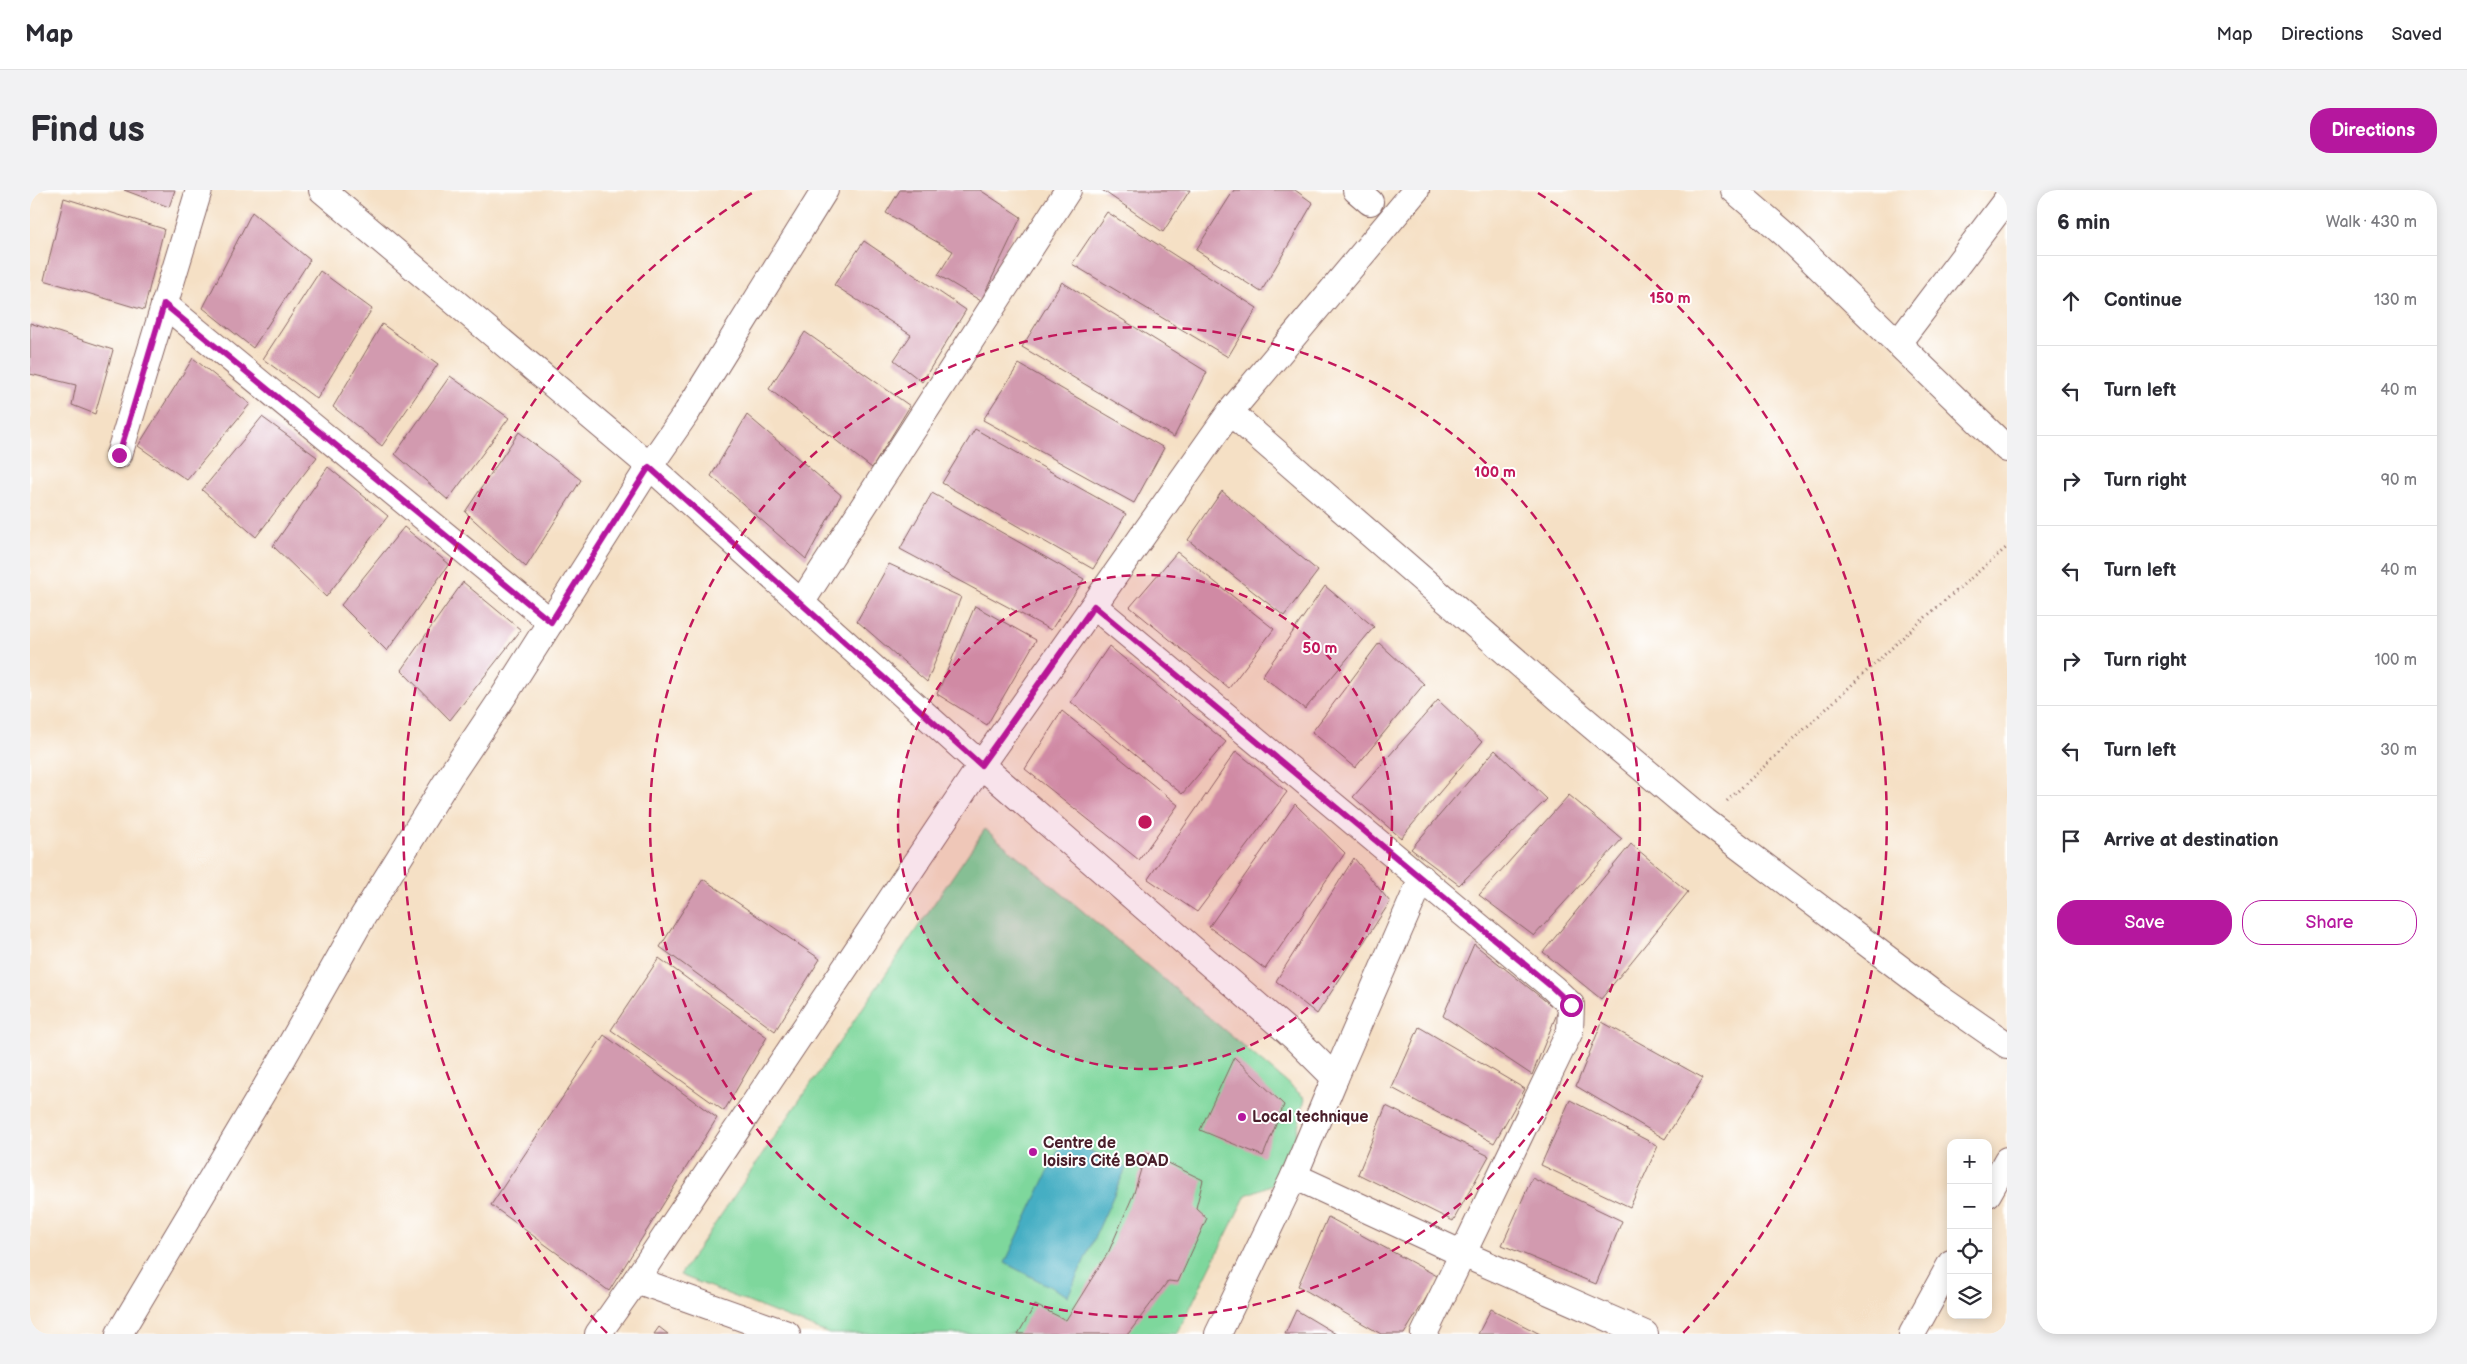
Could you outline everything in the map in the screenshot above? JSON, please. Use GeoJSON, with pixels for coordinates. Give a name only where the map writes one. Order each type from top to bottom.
{"type":"FeatureCollection","features":[{"type":"Feature","properties":{"kind":"street"},"geometry":{"type":"LineString","coordinates":[[119,455],[199,190]]}},
{"type":"Feature","properties":{"kind":"street"},"geometry":{"type":"LineString","coordinates":[[322,190],[649,467],[981,765],[1295,1038],[1335,1078]]}},
{"type":"Feature","properties":{"kind":"street"},"geometry":{"type":"LineString","coordinates":[[120,1334],[283,1058],[362,918],[450,776],[551,622],[649,467],[687,412],[825,190]]}},
{"type":"Feature","properties":{"kind":"street"},"geometry":{"type":"LineString","coordinates":[[801,603],[1068,190]]}},
{"type":"Feature","properties":{"kind":"street"},"geometry":{"type":"LineString","coordinates":[[598,1334],[981,765],[1230,412],[1416,190]]}},
{"type":"Feature","properties":{"kind":"street"},"geometry":{"type":"LineString","coordinates":[[1734,190],[1786,235],[2007,449]]}},
{"type":"Feature","properties":{"kind":"street"},"geometry":{"type":"LineString","coordinates":[[1898,343],[2007,200]]}},
{"type":"Feature","properties":{"kind":"street"},"geometry":{"type":"LineString","coordinates":[[164,304],[551,622]]}},
{"type":"Feature","properties":{"kind":"street"},"geometry":{"type":"LineString","coordinates":[[1230,412],[1560,699],[1705,821],[1938,998],[2007,1045]]}},
{"type":"Feature","properties":{"kind":"street"},"geometry":{"type":"LineString","coordinates":[[1094,606],[1422,878],[1571,1005],[1570,1031],[1424,1334]]}},
{"type":"Feature","properties":{"kind":"street"},"geometry":{"type":"LineString","coordinates":[[1218,1334],[1294,1176],[1422,878]]}},
{"type":"Feature","properties":{"kind":"street"},"geometry":{"type":"LineString","coordinates":[[1992,1187],[2007,1160]]}},
{"type":"Feature","properties":{"kind":"street"},"geometry":{"type":"LineString","coordinates":[[1294,1176],[1463,1254],[1642,1333]]}},
{"type":"Feature","properties":{"kind":"street"},"geometry":{"type":"LineString","coordinates":[[1912,1334],[1947,1270]]}},
{"type":"Feature","properties":{"kind":"street"},"geometry":{"type":"LineString","coordinates":[[636,1280],[787,1334]]}},
{"type":"Feature","properties":{"kind":"path"},"geometry":{"type":"LineString","coordinates":[[1705,821],[1912,628],[2007,547]]}},
{"type":"Feature","properties":{"kind":"green space"},"geometry":{"type":"Polygon","coordinates":[[[985,829],[1305,1098],[1285,1179],[1246,1195],[1177,1334],[829,1334],[680,1275],[985,829]]]}},
{"type":"Feature","properties":{"kind":"water"},"geometry":{"type":"Polygon","coordinates":[[[1064,1138],[1126,1168],[1068,1296],[1005,1263],[1064,1138]]]}},
{"type":"Feature","properties":{"kind":"building"},"geometry":{"type":"Polygon","coordinates":[[[124,190],[175,190],[169,207],[124,190]]]}},
{"type":"Feature","properties":{"kind":"building"},"geometry":{"type":"Polygon","coordinates":[[[900,190],[980,190],[1021,217],[981,301],[938,275],[953,251],[886,213],[900,190]]]}},
{"type":"Feature","properties":{"kind":"building"},"geometry":{"type":"Polygon","coordinates":[[[1102,190],[1190,190],[1163,232],[1102,190]]]}},
{"type":"Feature","properties":{"kind":"building"},"geometry":{"type":"Polygon","coordinates":[[[1234,190],[1295,190],[1313,203],[1261,292],[1196,250],[1234,190]]]}},
{"type":"Feature","properties":{"kind":"building"},"geometry":{"type":"Polygon","coordinates":[[[64,198],[164,229],[144,310],[44,280],[64,198]]]}},
{"type":"Feature","properties":{"kind":"building"},"geometry":{"type":"Polygon","coordinates":[[[252,212],[310,260],[253,348],[203,308],[252,212]]]}},
{"type":"Feature","properties":{"kind":"building"},"geometry":{"type":"Polygon","coordinates":[[[1107,212],[1257,308],[1228,357],[1072,264],[1107,212]]]}},
{"type":"Feature","properties":{"kind":"building"},"geometry":{"type":"Polygon","coordinates":[[[864,241],[966,310],[922,382],[894,360],[911,335],[834,285],[864,241]]]}},
{"type":"Feature","properties":{"kind":"building"},"geometry":{"type":"Polygon","coordinates":[[[320,271],[372,309],[317,399],[263,359],[320,271]]]}},
{"type":"Feature","properties":{"kind":"building"},"geometry":{"type":"Polygon","coordinates":[[[1062,282],[1207,372],[1174,437],[1022,347],[1062,282]]]}},
{"type":"Feature","properties":{"kind":"building"},"geometry":{"type":"Polygon","coordinates":[[[30,323],[113,350],[95,414],[72,405],[76,385],[30,374],[30,323]]]}},
{"type":"Feature","properties":{"kind":"building"},"geometry":{"type":"Polygon","coordinates":[[[382,324],[438,364],[382,446],[333,407],[382,324]]]}},
{"type":"Feature","properties":{"kind":"building"},"geometry":{"type":"Polygon","coordinates":[[[805,332],[910,406],[872,468],[769,389],[805,332]]]}},
{"type":"Feature","properties":{"kind":"building"},"geometry":{"type":"Polygon","coordinates":[[[193,358],[250,404],[187,480],[138,446],[193,358]]]}},
{"type":"Feature","properties":{"kind":"building"},"geometry":{"type":"Polygon","coordinates":[[[1019,364],[1164,448],[1134,503],[983,420],[1019,364]]]}},
{"type":"Feature","properties":{"kind":"building"},"geometry":{"type":"Polygon","coordinates":[[[450,376],[509,418],[448,500],[395,454],[450,376]]]}},
{"type":"Feature","properties":{"kind":"building"},"geometry":{"type":"Polygon","coordinates":[[[747,415],[841,495],[806,559],[711,476],[747,415]]]}},
{"type":"Feature","properties":{"kind":"building"},"geometry":{"type":"Polygon","coordinates":[[[262,417],[317,457],[256,537],[202,490],[262,417]]]}},
{"type":"Feature","properties":{"kind":"building"},"geometry":{"type":"Polygon","coordinates":[[[975,429],[1126,514],[1093,569],[942,483],[975,429]]]}},
{"type":"Feature","properties":{"kind":"building"},"geometry":{"type":"Polygon","coordinates":[[[519,432],[581,480],[526,567],[465,512],[519,432]]]}},
{"type":"Feature","properties":{"kind":"building"},"geometry":{"type":"Polygon","coordinates":[[[328,467],[388,516],[326,597],[273,546],[328,467]]]}},
{"type":"Feature","properties":{"kind":"building"},"geometry":{"type":"Polygon","coordinates":[[[1222,491],[1318,571],[1284,616],[1188,540],[1222,491]]]}},
{"type":"Feature","properties":{"kind":"building"},"geometry":{"type":"Polygon","coordinates":[[[932,493],[1084,579],[1051,630],[900,549],[932,493]]]}},
{"type":"Feature","properties":{"kind":"building"},"geometry":{"type":"Polygon","coordinates":[[[404,527],[449,564],[387,651],[341,605],[404,527]]]}},
{"type":"Feature","properties":{"kind":"building"},"geometry":{"type":"Polygon","coordinates":[[[1177,552],[1274,629],[1229,688],[1130,607],[1177,552]]]}},
{"type":"Feature","properties":{"kind":"building"},"geometry":{"type":"Polygon","coordinates":[[[889,564],[961,597],[927,682],[857,621],[889,564]]]}},
{"type":"Feature","properties":{"kind":"building"},"geometry":{"type":"Polygon","coordinates":[[[463,582],[521,630],[450,720],[401,670],[463,582]]]}},
{"type":"Feature","properties":{"kind":"building"},"geometry":{"type":"Polygon","coordinates":[[[1325,586],[1374,627],[1305,709],[1262,676],[1325,586]]]}},
{"type":"Feature","properties":{"kind":"building"},"geometry":{"type":"Polygon","coordinates":[[[975,606],[1036,640],[987,725],[937,694],[975,606]]]}},
{"type":"Feature","properties":{"kind":"building"},"geometry":{"type":"Polygon","coordinates":[[[1379,643],[1424,684],[1355,768],[1312,732],[1379,643]]]}},
{"type":"Feature","properties":{"kind":"building"},"geometry":{"type":"Polygon","coordinates":[[[1109,646],[1226,742],[1182,794],[1071,702],[1109,646]]]}},
{"type":"Feature","properties":{"kind":"building"},"geometry":{"type":"Polygon","coordinates":[[[1438,700],[1482,742],[1401,838],[1353,797],[1438,700]]]}},
{"type":"Feature","properties":{"kind":"building"},"geometry":{"type":"Polygon","coordinates":[[[1062,711],[1178,805],[1139,860],[1025,769],[1062,711]]]}},
{"type":"Feature","properties":{"kind":"building"},"geometry":{"type":"Polygon","coordinates":[[[1495,750],[1547,799],[1459,885],[1411,849],[1495,750]]]}},
{"type":"Feature","properties":{"kind":"building"},"geometry":{"type":"Polygon","coordinates":[[[1236,751],[1287,792],[1197,912],[1148,879],[1236,751]]]}},
{"type":"Feature","properties":{"kind":"building"},"geometry":{"type":"Polygon","coordinates":[[[1569,795],[1622,839],[1534,936],[1479,895],[1569,795]]]}},
{"type":"Feature","properties":{"kind":"building"},"geometry":{"type":"Polygon","coordinates":[[[1295,804],[1345,853],[1265,969],[1209,927],[1295,804]]]}},
{"type":"Feature","properties":{"kind":"building"},"geometry":{"type":"Polygon","coordinates":[[[1631,844],[1688,892],[1601,999],[1543,952],[1631,844]]]}},
{"type":"Feature","properties":{"kind":"building"},"geometry":{"type":"Polygon","coordinates":[[[1354,858],[1390,902],[1317,1014],[1276,981],[1354,858]]]}},
{"type":"Feature","properties":{"kind":"building"},"geometry":{"type":"Polygon","coordinates":[[[703,879],[820,959],[775,1031],[660,947],[703,879]]]}},
{"type":"Feature","properties":{"kind":"building"},"geometry":{"type":"Polygon","coordinates":[[[1474,944],[1558,1011],[1532,1075],[1443,1016],[1474,944]]]}},
{"type":"Feature","properties":{"kind":"building"},"geometry":{"type":"Polygon","coordinates":[[[659,958],[767,1037],[724,1111],[611,1030],[659,958]]]}},
{"type":"Feature","properties":{"kind":"building"},"geometry":{"type":"Polygon","coordinates":[[[1602,1022],[1703,1078],[1665,1139],[1576,1086],[1602,1022]]]}},
{"type":"Feature","properties":{"kind":"building"},"geometry":{"type":"Polygon","coordinates":[[[1419,1027],[1525,1089],[1494,1143],[1392,1088],[1419,1027]]]}},
{"type":"Feature","properties":{"kind":"building"},"geometry":{"type":"Polygon","coordinates":[[[604,1035],[717,1118],[609,1291],[491,1205],[604,1035]]]}},
{"type":"Feature","properties":{"kind":"building","name":"Local technique"},"geometry":{"type":"Polygon","coordinates":[[[1234,1057],[1284,1105],[1263,1156],[1200,1130],[1234,1057]]]}},
{"type":"Feature","properties":{"kind":"building"},"geometry":{"type":"Polygon","coordinates":[[[1570,1100],[1658,1146],[1630,1207],[1541,1165],[1570,1100]]]}},
{"type":"Feature","properties":{"kind":"building"},"geometry":{"type":"Polygon","coordinates":[[[1386,1106],[1489,1156],[1453,1221],[1358,1174],[1386,1106]]]}},
{"type":"Feature","properties":{"kind":"building"},"geometry":{"type":"Polygon","coordinates":[[[1146,1152],[1203,1180],[1196,1208],[1207,1218],[1178,1282],[1168,1281],[1128,1334],[1018,1334],[1035,1305],[1066,1320],[1109,1251],[1134,1193],[1146,1152]]]}},
{"type":"Feature","properties":{"kind":"building"},"geometry":{"type":"Polygon","coordinates":[[[1532,1178],[1622,1221],[1596,1284],[1502,1245],[1532,1178]]]}},
{"type":"Feature","properties":{"kind":"building"},"geometry":{"type":"Polygon","coordinates":[[[1328,1217],[1439,1277],[1404,1334],[1381,1334],[1298,1286],[1328,1217]]]}},
{"type":"Feature","properties":{"kind":"building"},"geometry":{"type":"Polygon","coordinates":[[[1491,1309],[1540,1334],[1478,1334],[1491,1309]]]}},
{"type":"Feature","properties":{"kind":"building"},"geometry":{"type":"Polygon","coordinates":[[[1296,1310],[1336,1334],[1285,1334],[1296,1310]]]}},
{"type":"Feature","properties":{"kind":"building"},"geometry":{"type":"Polygon","coordinates":[[[659,1327],[668,1334],[654,1334],[659,1327]]]}},
{"type":"Feature","properties":{"kind":"place","name":"Local technique"},"geometry":{"type":"Point","coordinates":[1242,1117]}},
{"type":"Feature","properties":{"kind":"place","name":"Centre de loisirs Cité BOAD"},"geometry":{"type":"Point","coordinates":[1033,1152]}},
{"type":"Feature","properties":{"kind":"route"},"geometry":{"type":"LineString","coordinates":[[119,455],[164,304],[551,622],[649,467],[981,765],[1094,606],[1571,1005]]}}]}
